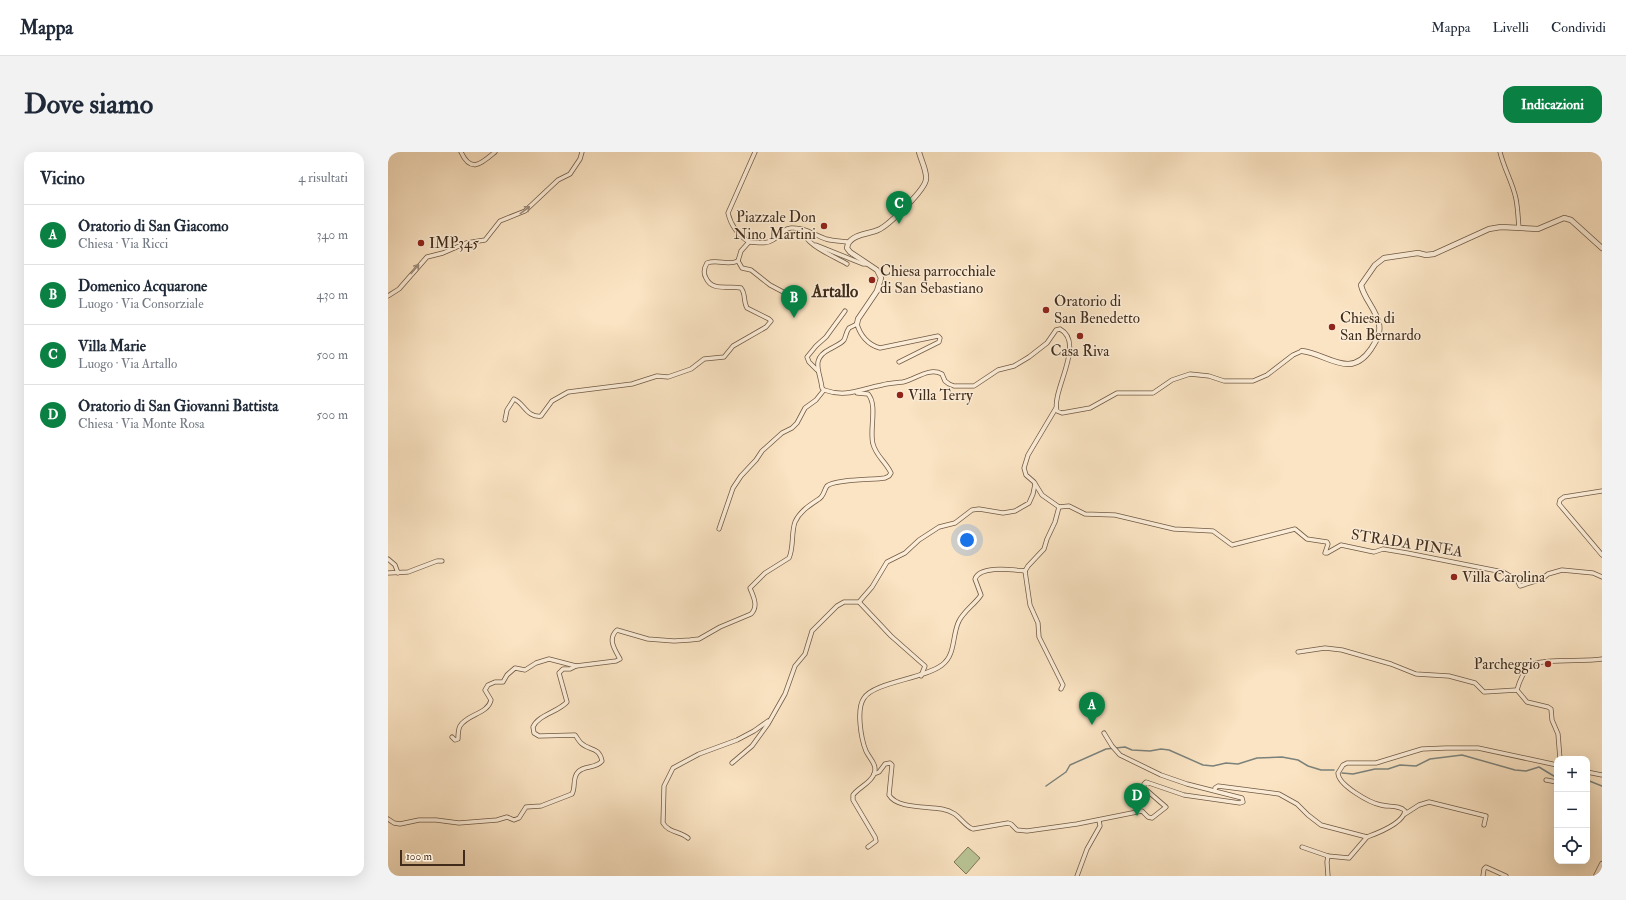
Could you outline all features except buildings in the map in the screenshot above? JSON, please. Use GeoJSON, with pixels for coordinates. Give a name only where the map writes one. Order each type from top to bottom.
{"type":"FeatureCollection","features":[{"type":"Feature","properties":{"kind":"street"},"geometry":{"type":"LineString","coordinates":[[461,152],[466,161],[476,165],[487,160],[495,152]]}},
{"type":"Feature","properties":{"kind":"street"},"geometry":{"type":"LineString","coordinates":[[388,296],[399,290],[426,257],[443,253],[466,243],[485,240],[490,235],[497,223],[526,211],[555,182],[570,174],[580,160],[582,152]]}},
{"type":"Feature","properties":{"kind":"street"},"geometry":{"type":"LineString","coordinates":[[755,152],[728,213],[733,227],[743,238],[749,242],[765,243],[773,240],[787,229],[802,229],[826,239],[848,242],[884,227],[923,187],[926,177],[919,152]]}},
{"type":"Feature","properties":{"kind":"street"},"geometry":{"type":"LineString","coordinates":[[1500,152],[1505,172],[1517,200],[1518,228]]}},
{"type":"Feature","properties":{"kind":"street"},"geometry":{"type":"LineString","coordinates":[[1056,408],[1056,411],[1062,413],[1090,408],[1117,393],[1153,393],[1172,380],[1190,374],[1209,376],[1224,381],[1253,381],[1267,376],[1294,355],[1302,351],[1311,352],[1335,363],[1348,365],[1355,363],[1364,358],[1379,334],[1379,324],[1374,309],[1361,285],[1379,261],[1388,258],[1418,253],[1426,255],[1434,254],[1489,229],[1500,227],[1538,230],[1564,218],[1571,220],[1602,248]]}},
{"type":"Feature","properties":{"kind":"street"},"geometry":{"type":"LineString","coordinates":[[802,229],[806,238],[815,244],[870,266]]}},
{"type":"Feature","properties":{"kind":"street"},"geometry":{"type":"LineString","coordinates":[[749,242],[741,251],[738,261],[742,268],[751,270],[770,285],[787,294]]}},
{"type":"Feature","properties":{"kind":"street"},"geometry":{"type":"LineString","coordinates":[[848,242],[847,247],[850,252],[879,272],[881,280],[877,291],[858,319],[857,324],[861,335],[869,342],[880,348],[938,336],[940,338],[939,342],[907,356],[899,362]]}},
{"type":"Feature","properties":{"kind":"street"},"geometry":{"type":"LineString","coordinates":[[815,244],[818,249],[847,264]]}},
{"type":"Feature","properties":{"kind":"street"},"geometry":{"type":"LineString","coordinates":[[505,420],[507,410],[514,399],[528,412],[539,417],[542,416],[552,401],[568,392],[632,384],[658,376],[671,376],[691,369],[704,360],[724,356],[733,346],[769,326],[771,322],[769,319],[747,308],[741,288],[719,287],[712,284],[706,278],[704,270],[707,263],[712,261],[727,264],[738,261]]}},
{"type":"Feature","properties":{"kind":"street"},"geometry":{"type":"LineString","coordinates":[[818,370],[809,362],[807,357],[826,337],[845,311]]}},
{"type":"Feature","properties":{"kind":"street"},"geometry":{"type":"LineString","coordinates":[[824,390],[818,370],[818,362],[827,350],[842,342],[848,328],[857,324]]}},
{"type":"Feature","properties":{"kind":"street"},"geometry":{"type":"LineString","coordinates":[[852,393],[881,385],[905,381],[934,371],[942,374],[945,381],[954,386],[974,386],[998,370],[1014,366],[1029,357],[1047,343],[1056,330],[1060,329],[1066,335],[1069,351],[1067,366],[1056,403],[1056,408],[1028,455],[1024,468],[1026,475],[1035,484],[1042,495],[1059,507],[1055,522],[1044,549],[1025,571],[1030,605],[1038,623],[1039,638],[1063,685],[1061,689]]}},
{"type":"Feature","properties":{"kind":"street"},"geometry":{"type":"LineString","coordinates":[[452,737],[455,740],[458,739],[460,726],[471,715],[482,711],[490,703],[491,700],[485,690],[488,685],[503,682],[513,669],[518,668],[525,670],[536,663],[549,660],[576,666],[605,664],[620,659],[613,647],[612,640],[614,633],[617,630],[648,639],[674,641],[699,639],[720,626],[751,614],[754,611],[755,602],[750,588],[765,573],[789,558],[797,518],[808,506],[821,498],[827,487],[838,483],[885,478],[892,473],[879,458],[873,444],[871,431],[873,412],[871,398],[868,394],[824,390]]}},
{"type":"Feature","properties":{"kind":"street"},"geometry":{"type":"LineString","coordinates":[[719,529],[733,488],[741,476],[762,451],[782,433],[798,423],[805,408],[816,400],[824,390]]}},
{"type":"Feature","properties":{"kind":"street"},"geometry":{"type":"LineString","coordinates":[[859,602],[872,587],[887,562],[905,552],[919,540],[939,527],[955,523],[972,510],[978,509],[1009,513],[1015,511],[1029,503],[1035,484]]}},
{"type":"Feature","properties":{"kind":"street"},"geometry":{"type":"LineString","coordinates":[[1602,491],[1564,497],[1560,500],[1559,504],[1602,555]]}},
{"type":"Feature","properties":{"kind":"street","name":"STRADA PINEA"},"geometry":{"type":"LineString","coordinates":[[1059,507],[1069,506],[1085,514],[1115,515],[1174,530],[1213,531],[1232,545],[1295,529],[1307,540],[1327,542],[1328,544],[1325,553],[1341,545],[1374,552],[1383,550],[1408,553],[1503,572],[1517,580],[1520,586],[1542,579],[1548,574],[1562,570],[1593,573],[1602,577]]}},
{"type":"Feature","properties":{"kind":"street"},"geometry":{"type":"LineString","coordinates":[[388,559],[395,565],[398,573]]}},
{"type":"Feature","properties":{"kind":"street"},"geometry":{"type":"LineString","coordinates":[[388,573],[408,572],[437,561],[442,561]]}},
{"type":"Feature","properties":{"kind":"street"},"geometry":{"type":"LineString","coordinates":[[874,774],[874,766],[866,751],[861,732],[860,711],[864,698],[868,693],[876,689],[921,676],[943,665],[949,658],[959,621],[964,613],[976,603],[981,595],[976,576],[990,570],[1025,571]]}},
{"type":"Feature","properties":{"kind":"street"},"geometry":{"type":"LineString","coordinates":[[732,763],[752,746],[772,716],[785,694],[795,666],[805,654],[812,631],[837,606],[844,602],[859,602],[891,636],[925,666],[921,676]]}},
{"type":"Feature","properties":{"kind":"street"},"geometry":{"type":"LineString","coordinates":[[1298,652],[1325,648],[1342,650],[1391,664],[1416,674],[1449,676],[1475,683],[1484,692],[1517,690]]}},
{"type":"Feature","properties":{"kind":"street"},"geometry":{"type":"LineString","coordinates":[[1517,690],[1526,670],[1534,664],[1555,661],[1602,659]]}},
{"type":"Feature","properties":{"kind":"street"},"geometry":{"type":"LineString","coordinates":[[388,819],[394,823],[400,824],[419,820],[436,820],[459,823],[496,820],[506,817],[514,820],[519,818],[526,807],[541,806],[572,794],[577,772],[581,769],[600,764],[602,761],[601,756],[598,751],[580,742],[575,734],[539,736],[534,733],[533,727],[535,722],[561,708],[567,702],[559,673],[563,669],[570,669],[576,666]]}},
{"type":"Feature","properties":{"kind":"street"},"geometry":{"type":"LineString","coordinates":[[1517,690],[1527,702],[1548,707],[1552,710],[1552,720],[1558,734],[1560,756]]}},
{"type":"Feature","properties":{"kind":"street"},"geometry":{"type":"LineString","coordinates":[[688,838],[681,833],[670,830],[663,823],[664,786],[672,769],[699,754],[737,740],[758,729],[772,716]]}},
{"type":"Feature","properties":{"kind":"street"},"geometry":{"type":"LineString","coordinates":[[868,847],[876,841],[875,837],[853,800],[853,795],[860,787],[868,782],[874,774],[879,772],[886,763],[890,763],[892,765],[889,795],[894,801],[902,804],[944,809],[958,815],[970,827],[973,828],[1008,823],[1017,830],[1027,831],[1099,820],[1142,811],[1148,817],[1152,818],[1166,806],[1144,788],[1144,784],[1146,782],[1184,795],[1240,803],[1243,802],[1242,798],[1169,779],[1126,758],[1115,750],[1104,733]]}},
{"type":"Feature","properties":{"kind":"street"},"geometry":{"type":"LineString","coordinates":[[1405,814],[1404,809],[1374,803],[1354,791],[1340,780],[1338,776],[1340,769],[1347,763],[1376,763],[1422,749],[1462,747],[1478,748],[1554,765]]}},
{"type":"Feature","properties":{"kind":"street"},"geometry":{"type":"LineString","coordinates":[[1592,772],[1602,775]]}},
{"type":"Feature","properties":{"kind":"street"},"geometry":{"type":"LineString","coordinates":[[1546,780],[1554,781]]}},
{"type":"Feature","properties":{"kind":"street"},"geometry":{"type":"LineString","coordinates":[[1215,790],[1218,786],[1279,794],[1297,804],[1321,825],[1368,837]]}},
{"type":"Feature","properties":{"kind":"street"},"geometry":{"type":"LineString","coordinates":[[1302,847],[1328,856],[1349,858],[1368,837],[1397,822],[1405,814],[1419,805],[1429,802],[1486,816],[1484,825]]}},
{"type":"Feature","properties":{"kind":"street"},"geometry":{"type":"LineString","coordinates":[[1077,876],[1087,849],[1100,826],[1099,820]]}},
{"type":"Feature","properties":{"kind":"street"},"geometry":{"type":"LineString","coordinates":[[1328,856],[1326,862],[1328,876]]}},
{"type":"Feature","properties":{"kind":"street"},"geometry":{"type":"LineString","coordinates":[[1596,876],[1602,864]]}},
{"type":"Feature","properties":{"kind":"street"},"geometry":{"type":"LineString","coordinates":[[1483,876],[1484,869],[1486,867],[1506,876]]}},
{"type":"Feature","properties":{"kind":"green space"},"geometry":{"type":"Polygon","coordinates":[[[968,847],[980,858],[966,874],[954,862],[968,847]]]}},
{"type":"Feature","properties":{"kind":"waterway"},"geometry":{"type":"LineString","coordinates":[[1046,786],[1066,772],[1070,765],[1106,749],[1125,747],[1132,750],[1169,750],[1203,765],[1213,766],[1226,763],[1238,764],[1257,758],[1282,757],[1298,760],[1308,766],[1321,770],[1334,770]]}},
{"type":"Feature","properties":{"kind":"waterway"},"geometry":{"type":"LineString","coordinates":[[1342,773],[1353,774],[1375,769],[1388,769],[1400,765],[1416,766],[1430,759],[1462,755],[1515,770],[1526,771],[1539,767],[1554,776]]}},
{"type":"Feature","properties":{"kind":"waterway"},"geometry":{"type":"LineString","coordinates":[[1590,781],[1602,786]]}},
{"type":"Feature","properties":{"kind":"place","name":"Villa Marie"},"geometry":{"type":"Point","coordinates":[899,224]}},
{"type":"Feature","properties":{"kind":"place","name":"Piazzale Don Nino Martini"},"geometry":{"type":"Point","coordinates":[824,226]}},
{"type":"Feature","properties":{"kind":"place","name":"IMP345"},"geometry":{"type":"Point","coordinates":[421,243]}},
{"type":"Feature","properties":{"kind":"place","name":"Chiesa parrocchiale di San Sebastiano"},"geometry":{"type":"Point","coordinates":[872,280]}},
{"type":"Feature","properties":{"kind":"place","name":"Oratorio di San Benedetto"},"geometry":{"type":"Point","coordinates":[1046,310]}},
{"type":"Feature","properties":{"kind":"place","name":"Domenico Acquarone"},"geometry":{"type":"Point","coordinates":[794,318]}},
{"type":"Feature","properties":{"kind":"place","name":"Chiesa di San Bernardo"},"geometry":{"type":"Point","coordinates":[1332,327]}},
{"type":"Feature","properties":{"kind":"place","name":"Casa Riva"},"geometry":{"type":"Point","coordinates":[1080,336]}},
{"type":"Feature","properties":{"kind":"place","name":"Villa Terry"},"geometry":{"type":"Point","coordinates":[900,395]}},
{"type":"Feature","properties":{"kind":"place","name":"Villa Carolina"},"geometry":{"type":"Point","coordinates":[1454,577]}},
{"type":"Feature","properties":{"kind":"place","name":"Parcheggio"},"geometry":{"type":"Point","coordinates":[1548,664]}},
{"type":"Feature","properties":{"kind":"place","name":"Oratorio di San Giacomo"},"geometry":{"type":"Point","coordinates":[1092,725]}},
{"type":"Feature","properties":{"kind":"place","name":"Oratorio di San Giovanni Battista"},"geometry":{"type":"Point","coordinates":[1137,816]}},
{"type":"Feature","properties":{"kind":"district","name":"Artallo"},"geometry":{"type":"Point","coordinates":[835,291]}}]}
